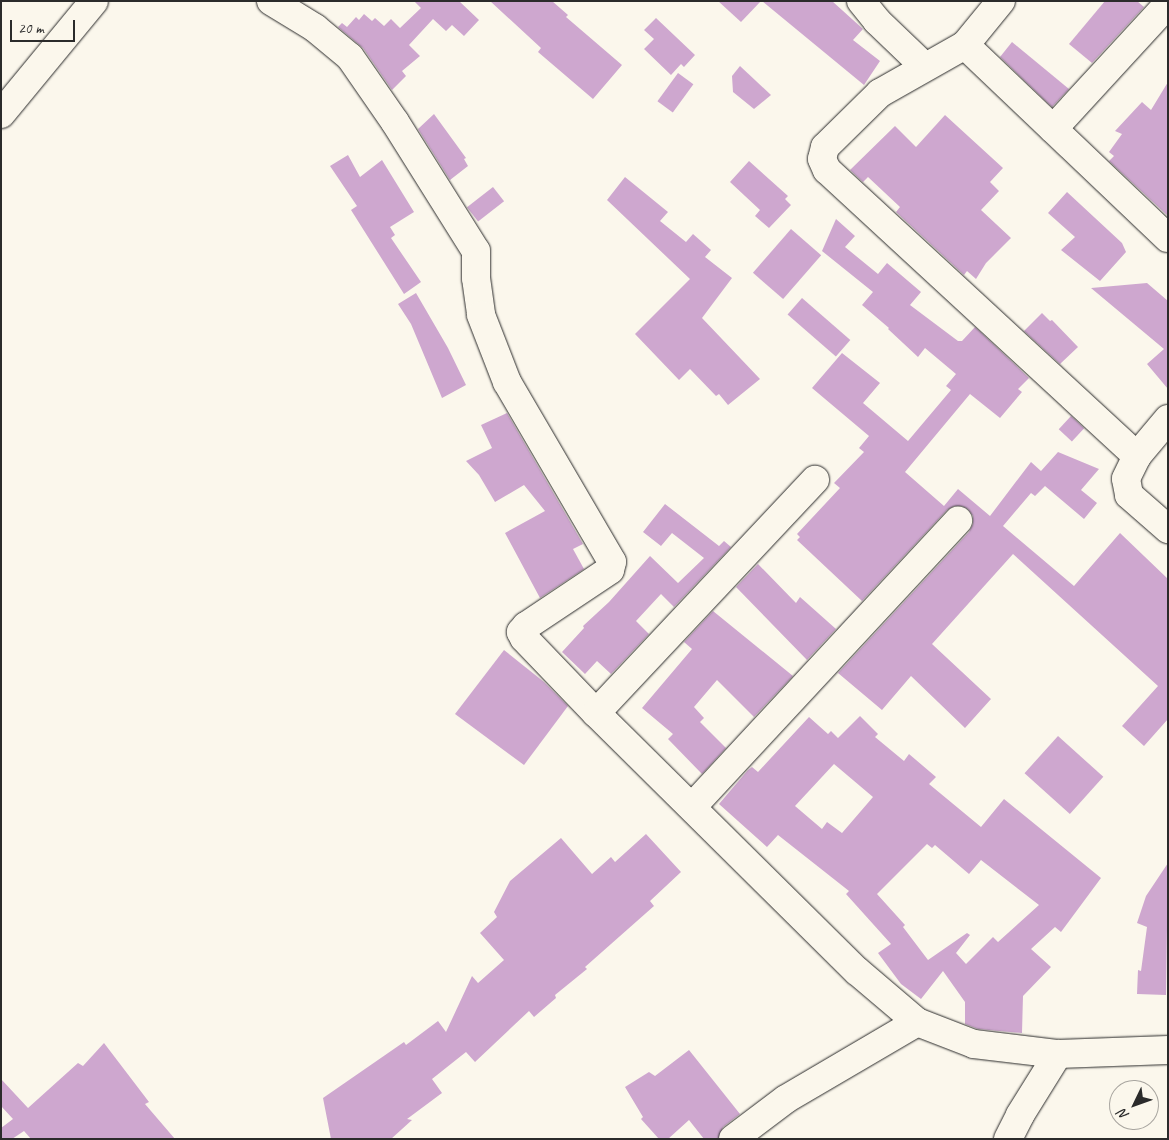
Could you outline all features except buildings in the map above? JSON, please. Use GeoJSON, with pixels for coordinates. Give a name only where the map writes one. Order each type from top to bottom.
{"type":"FeatureCollection","features":[{"type":"Feature","properties":{"kind":"street"},"geometry":{"type":"LineString","coordinates":[[1,114],[94,1]]}},
{"type":"Feature","properties":{"kind":"street"},"geometry":{"type":"LineString","coordinates":[[271,1],[315,28],[350,57],[395,122],[476,251],[476,278],[481,315],[507,382],[612,562],[610,570],[526,626],[521,632],[524,638],[596,713],[858,971],[917,1022],[974,1044],[1058,1054],[1168,1050]]}},
{"type":"Feature","properties":{"kind":"street"},"geometry":{"type":"LineString","coordinates":[[861,1],[877,21],[925,67]]}},
{"type":"Feature","properties":{"kind":"street"},"geometry":{"type":"LineString","coordinates":[[1000,1],[965,45],[880,93],[825,147],[822,159],[826,170],[1137,456]]}},
{"type":"Feature","properties":{"kind":"street"},"geometry":{"type":"LineString","coordinates":[[1053,128],[1168,4]]}},
{"type":"Feature","properties":{"kind":"street"},"geometry":{"type":"LineString","coordinates":[[965,45],[1168,238]]}},
{"type":"Feature","properties":{"kind":"street"},"geometry":{"type":"LineString","coordinates":[[1168,419],[1137,456],[1126,479],[1129,495],[1168,530]]}},
{"type":"Feature","properties":{"kind":"street"},"geometry":{"type":"LineString","coordinates":[[596,713],[815,480]]}},
{"type":"Feature","properties":{"kind":"street"},"geometry":{"type":"LineString","coordinates":[[692,807],[958,521]]}},
{"type":"Feature","properties":{"kind":"street"},"geometry":{"type":"LineString","coordinates":[[733,1139],[786,1099],[917,1022]]}},
{"type":"Feature","properties":{"kind":"street"},"geometry":{"type":"LineString","coordinates":[[1008,1139],[1058,1054]]}}]}
